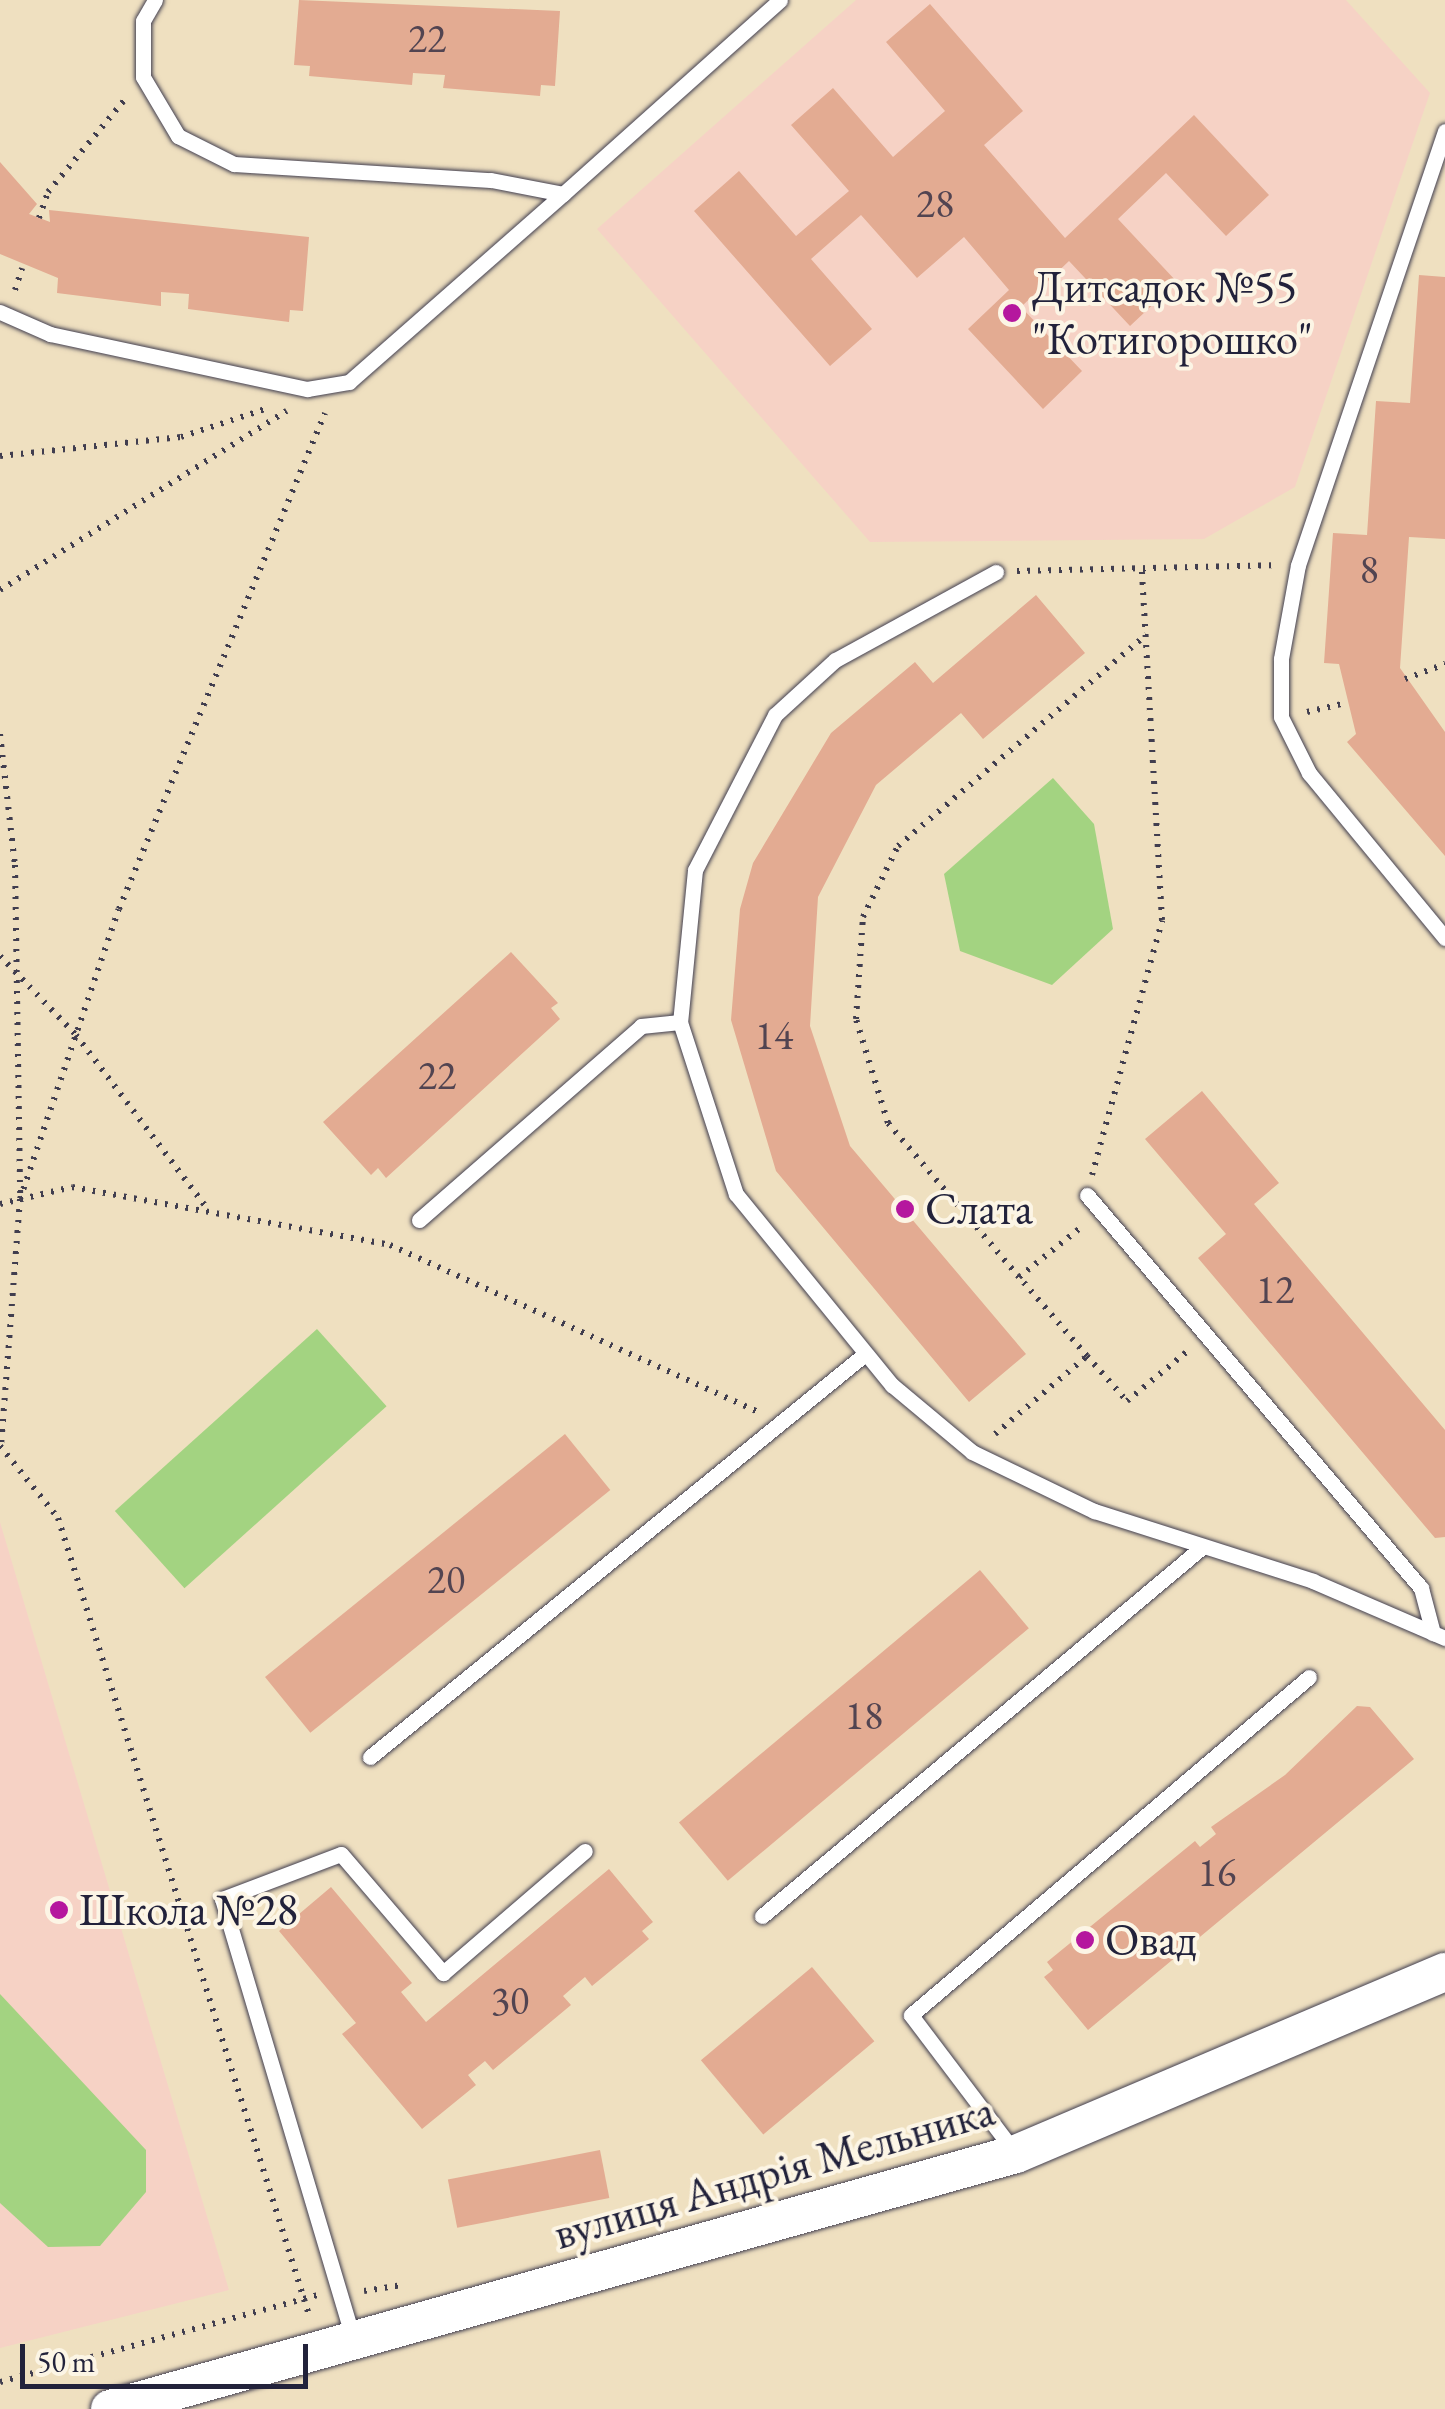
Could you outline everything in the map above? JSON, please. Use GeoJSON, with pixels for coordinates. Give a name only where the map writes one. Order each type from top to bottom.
{"type":"FeatureCollection","features":[{"type":"Feature","properties":{"kind":"street","name":"вулиця Андрія Мельника"},"geometry":{"type":"LineString","coordinates":[[110,2409],[1016,2154],[1445,1972]]}},
{"type":"Feature","properties":{"kind":"lane"},"geometry":{"type":"LineString","coordinates":[[156,0],[143,21],[143,78],[178,136],[234,164],[491,180],[562,194]]}},
{"type":"Feature","properties":{"kind":"lane"},"geometry":{"type":"LineString","coordinates":[[0,312],[50,334],[307,389],[337,384],[562,194],[780,0]]}},
{"type":"Feature","properties":{"kind":"lane"},"geometry":{"type":"LineString","coordinates":[[1445,130],[1298,565],[1285,617],[1281,717],[1308,774],[1445,938]]}},
{"type":"Feature","properties":{"kind":"lane"},"geometry":{"type":"LineString","coordinates":[[996,572],[835,660],[775,715],[695,870],[680,1022],[736,1194],[864,1354],[972,1452],[1094,1511],[1313,1581],[1439,1636]]}},
{"type":"Feature","properties":{"kind":"lane"},"geometry":{"type":"LineString","coordinates":[[418,1220],[641,1026],[680,1022]]}},
{"type":"Feature","properties":{"kind":"lane"},"geometry":{"type":"LineString","coordinates":[[1087,1195],[1421,1588],[1439,1636]]}},
{"type":"Feature","properties":{"kind":"lane"},"geometry":{"type":"LineString","coordinates":[[370,1757],[864,1354]]}},
{"type":"Feature","properties":{"kind":"lane"},"geometry":{"type":"LineString","coordinates":[[762,1916],[1201,1548]]}},
{"type":"Feature","properties":{"kind":"lane"},"geometry":{"type":"LineString","coordinates":[[1016,2154],[911,2015],[1309,1677]]}},
{"type":"Feature","properties":{"kind":"lane"},"geometry":{"type":"LineString","coordinates":[[336,2348],[222,1899],[341,1854],[442,1974],[585,1851]]}},
{"type":"Feature","properties":{"kind":"path"},"geometry":{"type":"LineString","coordinates":[[39,218],[48,192],[143,78]]}},
{"type":"Feature","properties":{"kind":"path"},"geometry":{"type":"LineString","coordinates":[[0,456],[181,437],[337,384]]}},
{"type":"Feature","properties":{"kind":"path"},"geometry":{"type":"LineString","coordinates":[[0,590],[209,452],[337,384]]}},
{"type":"Feature","properties":{"kind":"path"},"geometry":{"type":"LineString","coordinates":[[20,1199],[76,1035],[337,384]]}},
{"type":"Feature","properties":{"kind":"path"},"geometry":{"type":"LineString","coordinates":[[996,572],[1298,565]]}},
{"type":"Feature","properties":{"kind":"path"},"geometry":{"type":"LineString","coordinates":[[1087,1195],[1162,920],[1142,569]]}},
{"type":"Feature","properties":{"kind":"path"},"geometry":{"type":"LineString","coordinates":[[1146,636],[898,846],[863,917],[856,1018],[888,1123],[1087,1356],[1127,1401],[1161,1372]]}},
{"type":"Feature","properties":{"kind":"path"},"geometry":{"type":"LineString","coordinates":[[1404,679],[1445,664]]}},
{"type":"Feature","properties":{"kind":"path"},"geometry":{"type":"LineString","coordinates":[[1281,717],[1343,704]]}},
{"type":"Feature","properties":{"kind":"path"},"geometry":{"type":"LineString","coordinates":[[0,734],[15,865],[12,966],[20,1199],[0,1447],[58,1518],[336,2348]]}},
{"type":"Feature","properties":{"kind":"path"},"geometry":{"type":"LineString","coordinates":[[0,956],[76,1035],[207,1209]]}},
{"type":"Feature","properties":{"kind":"path"},"geometry":{"type":"LineString","coordinates":[[0,1204],[72,1188],[207,1209],[390,1245],[780,1422]]}},
{"type":"Feature","properties":{"kind":"path"},"geometry":{"type":"LineString","coordinates":[[1019,1277],[1080,1229]]}},
{"type":"Feature","properties":{"kind":"path"},"geometry":{"type":"LineString","coordinates":[[972,1452],[1087,1356]]}},
{"type":"Feature","properties":{"kind":"path"},"geometry":{"type":"LineString","coordinates":[[0,2382],[166,2333]]}},
{"type":"Feature","properties":{"kind":"shaded area","name":"Дитсадок №55 \"Котигорошко\""},"geometry":{"type":"Polygon","coordinates":[[[856,0],[1346,0],[1430,93],[1295,487],[1204,539],[870,542],[597,229],[856,0]]]}},
{"type":"Feature","properties":{"kind":"shaded area","name":"Школа №28"},"geometry":{"type":"Polygon","coordinates":[[[0,1522],[229,2290],[0,2348],[0,1522]]]}},
{"type":"Feature","properties":{"kind":"green space"},"geometry":{"type":"Polygon","coordinates":[[[1053,778],[1094,824],[1113,929],[1052,985],[960,951],[944,874],[1053,778]]]}},
{"type":"Feature","properties":{"kind":"green space"},"geometry":{"type":"Polygon","coordinates":[[[317,1329],[387,1406],[184,1588],[115,1511],[317,1329]]]}},
{"type":"Feature","properties":{"kind":"green space"},"geometry":{"type":"Polygon","coordinates":[[[0,1994],[146,2150],[146,2192],[100,2246],[48,2247],[0,2203],[0,1994]]]}},
{"type":"Feature","properties":{"kind":"building"},"geometry":{"type":"Polygon","coordinates":[[[299,0],[560,11],[555,86],[541,85],[540,96],[443,88],[445,75],[413,73],[412,85],[309,76],[310,66],[294,65],[299,0]]]}},
{"type":"Feature","properties":{"kind":"building"},"geometry":{"type":"Polygon","coordinates":[[[930,4],[1023,111],[984,145],[1065,238],[1194,115],[1269,195],[1226,236],[1166,173],[1118,219],[1177,282],[1130,326],[1069,261],[1021,307],[1082,371],[1043,409],[968,329],[1009,290],[964,237],[917,278],[861,215],[811,259],[872,329],[830,366],[694,211],[739,171],[796,236],[849,191],[791,125],[833,88],[893,157],[945,111],[886,42],[930,4]]]}},
{"type":"Feature","properties":{"kind":"building"},"geometry":{"type":"Polygon","coordinates":[[[0,162],[37,204],[29,214],[50,222],[49,210],[309,237],[303,311],[290,310],[289,322],[188,309],[189,294],[161,292],[161,306],[57,293],[58,278],[0,254],[0,162]]]}},
{"type":"Feature","properties":{"kind":"building"},"geometry":{"type":"Polygon","coordinates":[[[1419,275],[1445,277],[1445,539],[1409,537],[1400,668],[1445,732],[1445,856],[1347,742],[1356,734],[1339,664],[1324,663],[1333,533],[1367,535],[1376,401],[1410,403],[1419,275]]]}},
{"type":"Feature","properties":{"kind":"building"},"geometry":{"type":"Polygon","coordinates":[[[1036,595],[1085,653],[983,739],[961,713],[876,785],[818,897],[810,1026],[850,1146],[1026,1354],[969,1402],[776,1171],[731,1020],[740,909],[753,863],[831,733],[915,662],[933,683],[1036,595]]]}},
{"type":"Feature","properties":{"kind":"building"},"geometry":{"type":"Polygon","coordinates":[[[511,952],[558,1003],[551,1008],[560,1019],[386,1178],[378,1168],[371,1175],[323,1122],[511,952]]]}},
{"type":"Feature","properties":{"kind":"building"},"geometry":{"type":"Polygon","coordinates":[[[1202,1091],[1279,1183],[1254,1204],[1445,1430],[1445,1537],[1435,1538],[1198,1258],[1226,1234],[1145,1139],[1202,1091]]]}},
{"type":"Feature","properties":{"kind":"building"},"geometry":{"type":"Polygon","coordinates":[[[565,1434],[610,1490],[310,1733],[265,1677],[565,1434]]]}},
{"type":"Feature","properties":{"kind":"building"},"geometry":{"type":"Polygon","coordinates":[[[980,1570],[1029,1628],[728,1881],[679,1823],[980,1570]]]}},
{"type":"Feature","properties":{"kind":"building"},"geometry":{"type":"Polygon","coordinates":[[[1357,1706],[1370,1707],[1414,1759],[1088,2030],[1044,1977],[1053,1970],[1047,1962],[1195,1841],[1200,1847],[1216,1834],[1211,1827],[1285,1775],[1357,1706]]]}},
{"type":"Feature","properties":{"kind":"building"},"geometry":{"type":"Polygon","coordinates":[[[609,1869],[653,1922],[642,1931],[649,1939],[592,1986],[585,1977],[563,1996],[571,2005],[493,2070],[485,2061],[468,2075],[476,2085],[422,2129],[342,2034],[356,2023],[279,1931],[331,1887],[412,1983],[401,1992],[426,2022],[609,1869]]]}},
{"type":"Feature","properties":{"kind":"building"},"geometry":{"type":"Polygon","coordinates":[[[812,1967],[874,2041],[763,2135],[701,2060],[812,1967]]]}},
{"type":"Feature","properties":{"kind":"building"},"geometry":{"type":"Polygon","coordinates":[[[600,2150],[609,2198],[457,2228],[448,2180],[600,2150]]]}},
{"type":"Feature","properties":{"kind":"place","name":"Дитсадок №55 \"Котигорошко\""},"geometry":{"type":"Point","coordinates":[1012,313]}},
{"type":"Feature","properties":{"kind":"place","name":"Слата"},"geometry":{"type":"Point","coordinates":[905,1209]}},
{"type":"Feature","properties":{"kind":"place","name":"Школа №28"},"geometry":{"type":"Point","coordinates":[59,1910]}},
{"type":"Feature","properties":{"kind":"place","name":"Овад"},"geometry":{"type":"Point","coordinates":[1085,1940]}}]}
